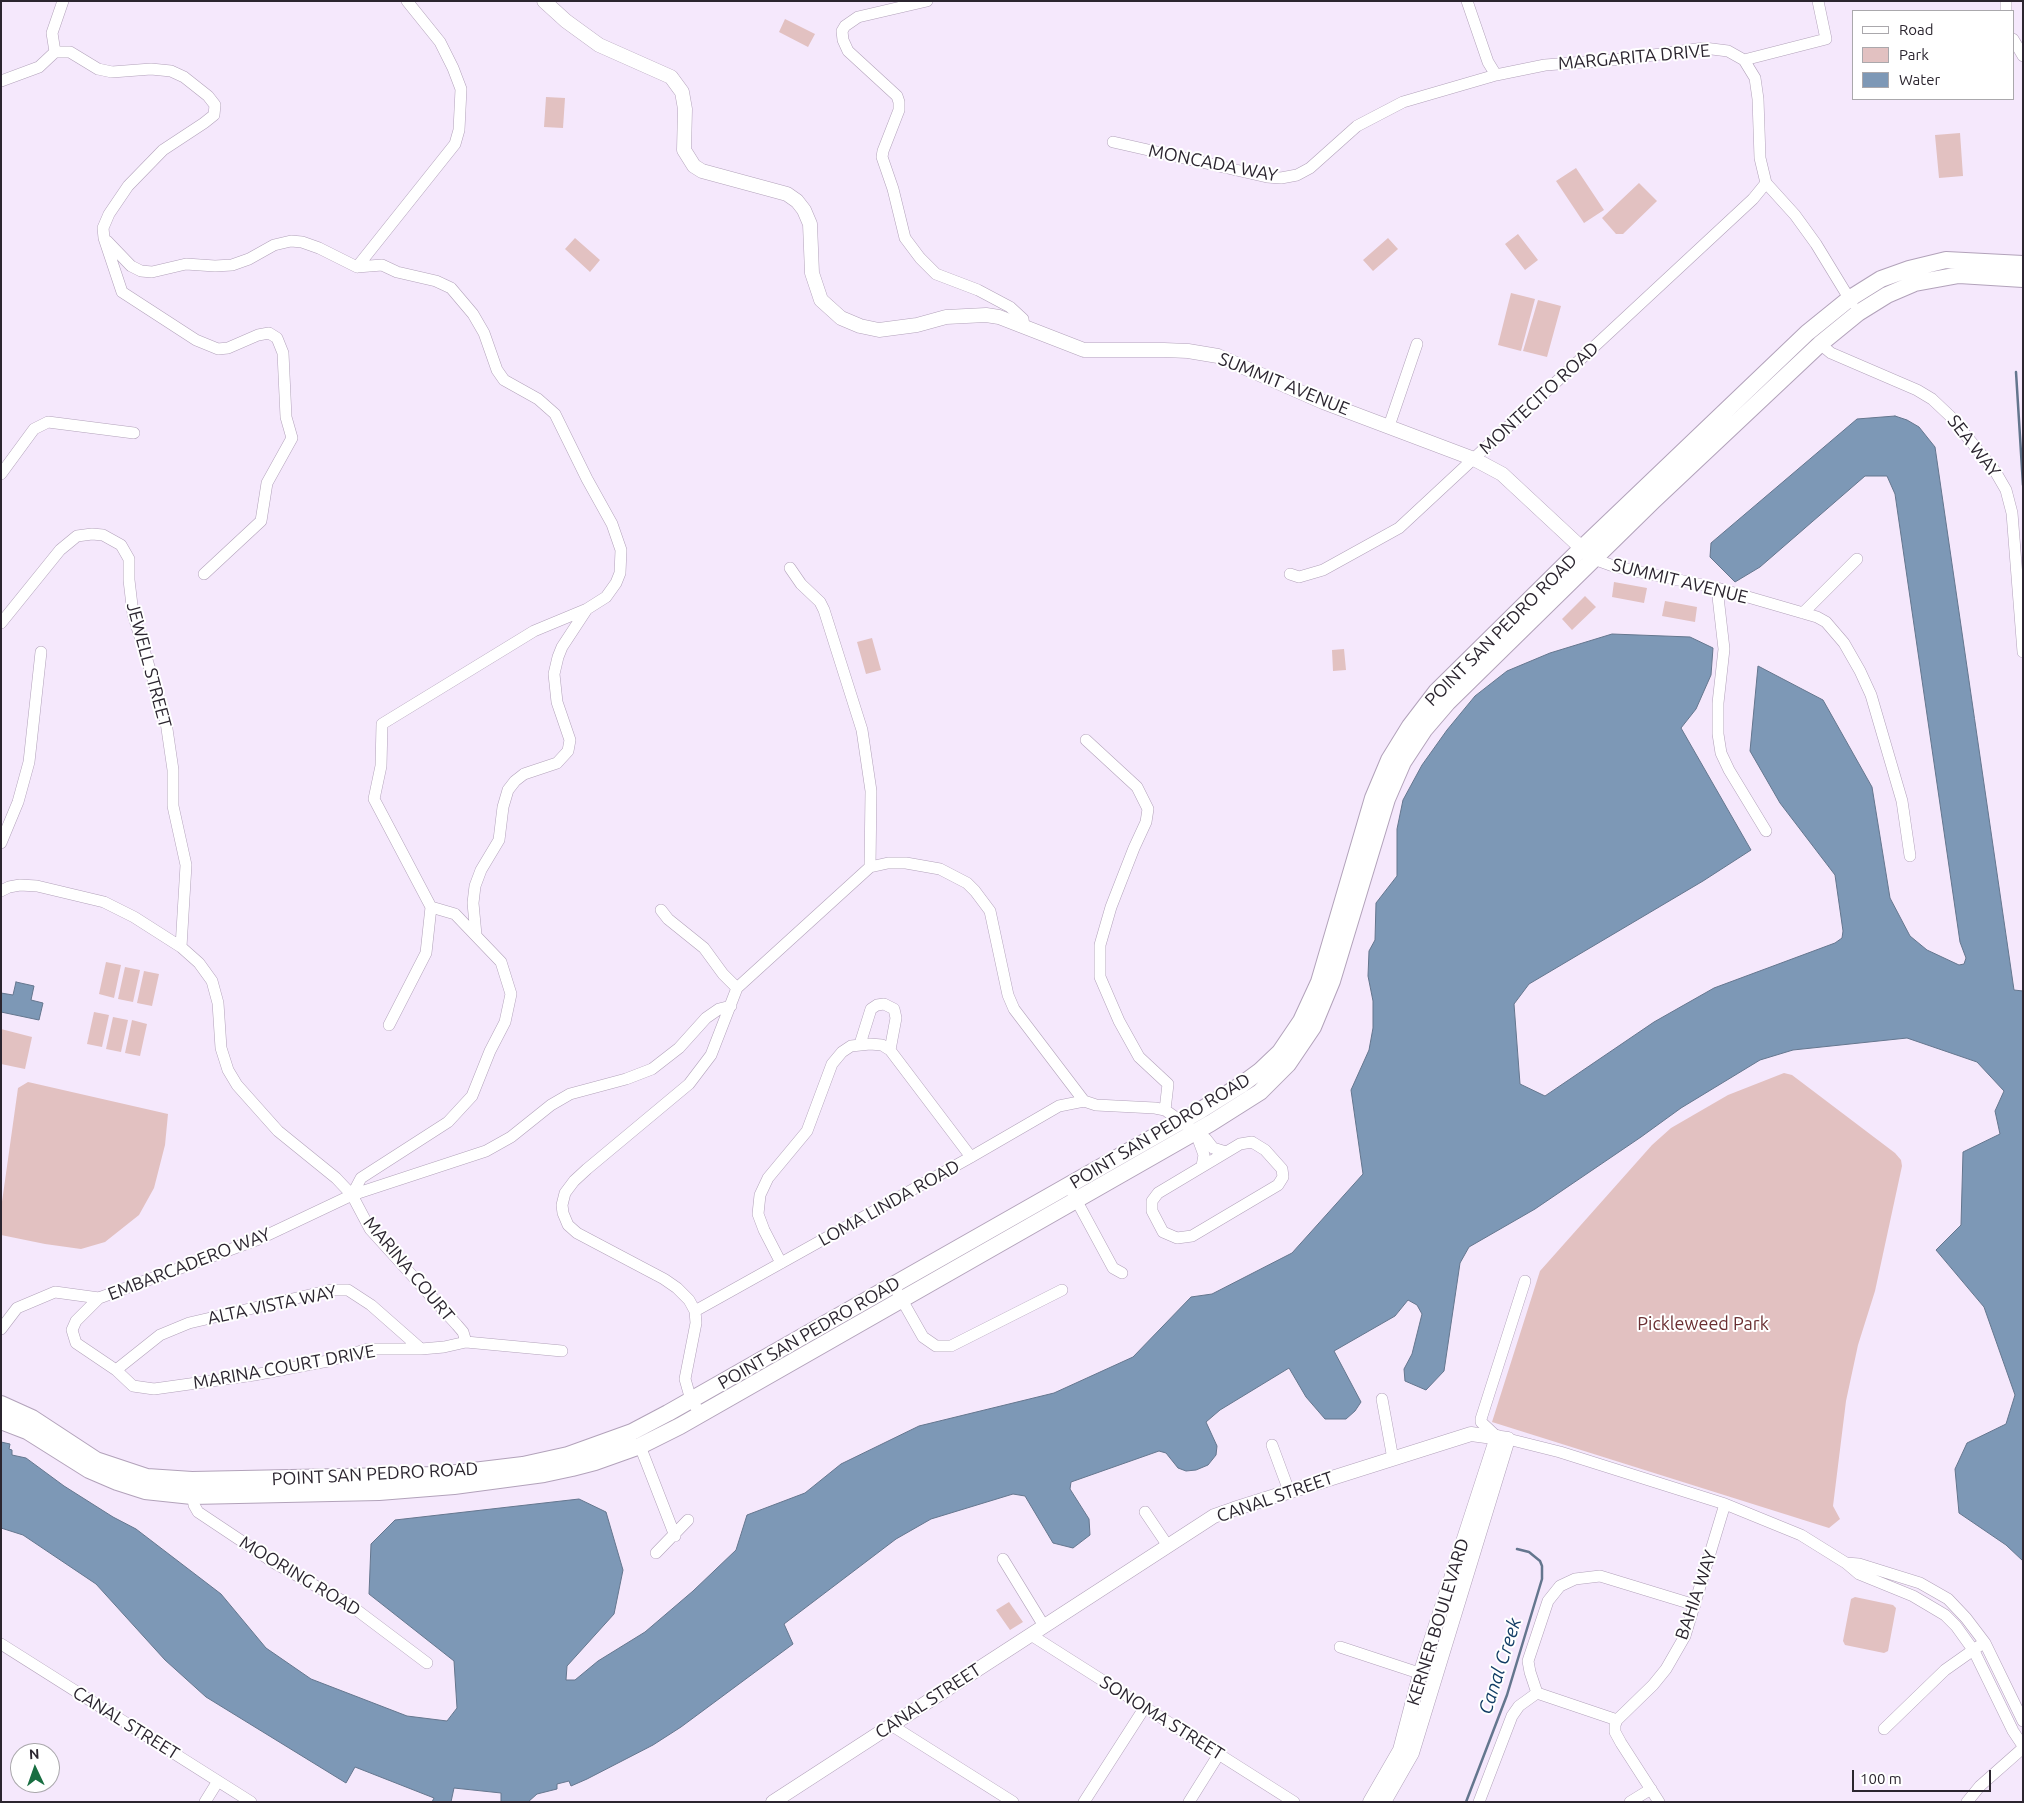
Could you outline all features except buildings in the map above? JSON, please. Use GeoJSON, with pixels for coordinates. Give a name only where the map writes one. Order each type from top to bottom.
{"type":"FeatureCollection","features":[{"type":"Feature","properties":{"kind":"main road","name":"POINT SAN PEDRO ROAD"},"geometry":{"type":"LineString","coordinates":[[1073,1193],[1228,1093],[1260,1071],[1280,1052],[1301,1021],[1319,982],[1373,798],[1389,760],[1410,726],[1436,692],[1581,549],[1807,333],[1849,299],[1881,279],[1909,269],[1946,260],[2023,264]]}},
{"type":"Feature","properties":{"kind":"main road","name":"POINT SAN PEDRO ROAD"},"geometry":{"type":"LineString","coordinates":[[1,1404],[32,1418],[96,1460],[147,1477],[192,1480],[440,1475],[523,1464],[568,1455],[696,1407],[1073,1193],[1195,1132],[1260,1092],[1288,1064],[1313,1027],[1332,981],[1387,799],[1403,762],[1424,730],[1448,702],[1652,501],[1820,344],[1858,313],[1887,294],[1915,283],[1959,275],[2023,279]]}},
{"type":"Feature","properties":{"kind":"main road","name":"POINT SAN PEDRO ROAD"},"geometry":{"type":"LineString","coordinates":[[1,1421],[27,1431],[88,1470],[117,1482],[145,1491],[192,1496],[379,1492],[454,1486],[572,1468],[640,1446],[664,1435],[696,1407]]}},
{"type":"Feature","properties":{"kind":"street"},"geometry":{"type":"LineString","coordinates":[[55,52],[52,32],[63,1]]}},
{"type":"Feature","properties":{"kind":"street"},"geometry":{"type":"LineString","coordinates":[[357,267],[454,144],[459,130],[461,89],[453,68],[440,42],[407,1]]}},
{"type":"Feature","properties":{"kind":"street","name":"SUMMIT AVENUE"},"geometry":{"type":"LineString","coordinates":[[544,1],[566,21],[599,45],[671,77],[682,92],[685,109],[684,150],[694,166],[702,172],[787,194],[797,201],[804,210],[810,224],[812,274],[821,300],[841,318],[860,326],[879,330],[917,325],[946,317],[986,315],[999,317],[1084,350],[1164,350],[1218,356],[1323,402],[1474,459],[1502,474],[1594,559],[1616,567],[1717,588],[1826,622],[1844,643],[1871,695],[1902,800],[1910,856]]}},
{"type":"Feature","properties":{"kind":"street"},"geometry":{"type":"LineString","coordinates":[[928,1],[858,17],[845,26],[842,31],[842,40],[848,51],[897,96],[899,102],[899,110],[882,151],[882,157],[893,189],[905,238],[920,258],[936,274],[978,290],[1010,307],[1023,319],[1024,326]]}},
{"type":"Feature","properties":{"kind":"street"},"geometry":{"type":"LineString","coordinates":[[1467,1],[1488,62],[1496,75]]}},
{"type":"Feature","properties":{"kind":"street"},"geometry":{"type":"LineString","coordinates":[[1818,1],[1826,39],[1744,60],[1755,78],[1758,99],[1760,158],[1766,183],[1795,216],[1816,244],[1858,313]]}},
{"type":"Feature","properties":{"kind":"street"},"geometry":{"type":"LineString","coordinates":[[2014,41],[2023,56]]}},
{"type":"Feature","properties":{"kind":"street","name":"MARGARITA DRIVE"},"geometry":{"type":"LineString","coordinates":[[1496,75],[1545,65],[1624,59],[1704,48],[1728,51],[1744,60]]}},
{"type":"Feature","properties":{"kind":"street"},"geometry":{"type":"LineString","coordinates":[[1,80],[39,67],[55,52],[70,52],[98,69],[112,72],[151,69],[171,71],[184,77],[208,96],[215,105],[214,115],[163,150],[128,186],[109,214],[103,228],[104,238],[122,292],[196,340],[218,350],[228,348],[258,335],[270,333],[277,338],[283,353],[286,417],[292,438],[267,483],[261,521],[204,574]]}},
{"type":"Feature","properties":{"kind":"street","name":"MONCADA WAY"},"geometry":{"type":"LineString","coordinates":[[1113,142],[1267,177],[1297,176],[1310,168],[1357,126],[1403,102],[1496,75]]}},
{"type":"Feature","properties":{"kind":"street","name":"MONTECITO ROAD"},"geometry":{"type":"LineString","coordinates":[[1290,574],[1299,577],[1323,570],[1399,528],[1753,199],[1766,183]]}},
{"type":"Feature","properties":{"kind":"street"},"geometry":{"type":"LineString","coordinates":[[104,238],[131,266],[141,272],[152,272],[186,264],[215,266],[232,264],[248,259],[274,245],[291,241],[302,242],[318,248],[357,267],[382,265],[397,272],[436,281],[451,288],[473,314],[484,333],[497,370],[504,380],[538,400],[555,414],[587,480],[612,524],[621,550],[620,573],[616,583],[606,597],[588,609],[534,631],[382,724],[382,766],[374,800],[431,907],[426,953],[388,1025]]}},
{"type":"Feature","properties":{"kind":"street"},"geometry":{"type":"LineString","coordinates":[[1389,426],[1418,344]]}},
{"type":"Feature","properties":{"kind":"street","name":"SEA WAY"},"geometry":{"type":"LineString","coordinates":[[1820,344],[1832,352],[1917,390],[1932,399],[1950,416],[1995,471],[2006,490],[2012,513],[2023,652]]}},
{"type":"Feature","properties":{"kind":"street"},"geometry":{"type":"LineString","coordinates":[[1,474],[34,429],[48,422],[134,433]]}},
{"type":"Feature","properties":{"kind":"street","name":"JEWELL STREET"},"geometry":{"type":"LineString","coordinates":[[1,622],[60,550],[77,536],[103,535],[121,545],[129,559],[132,614],[166,722],[173,770],[173,806],[186,865],[181,947]]}},
{"type":"Feature","properties":{"kind":"street"},"geometry":{"type":"LineString","coordinates":[[1803,614],[1826,588],[1857,559]]}},
{"type":"Feature","properties":{"kind":"street"},"geometry":{"type":"LineString","coordinates":[[790,568],[801,584],[820,602],[824,610],[862,730],[872,791],[870,867]]}},
{"type":"Feature","properties":{"kind":"street"},"geometry":{"type":"LineString","coordinates":[[1717,588],[1724,649],[1718,703],[1718,734],[1721,753],[1766,831]]}},
{"type":"Feature","properties":{"kind":"street"},"geometry":{"type":"LineString","coordinates":[[476,935],[475,886],[481,870],[499,840],[508,790],[524,774],[556,763],[568,751],[570,740],[557,702],[554,674],[562,647],[588,609]]}},
{"type":"Feature","properties":{"kind":"street"},"geometry":{"type":"LineString","coordinates":[[1,843],[18,802],[29,762],[41,652]]}},
{"type":"Feature","properties":{"kind":"street"},"geometry":{"type":"LineString","coordinates":[[1086,740],[1137,787],[1148,809],[1146,822],[1124,873],[1104,930],[1100,946],[1100,978],[1119,1021],[1138,1057],[1168,1084],[1165,1110]]}},
{"type":"Feature","properties":{"kind":"street"},"geometry":{"type":"LineString","coordinates":[[696,1407],[685,1379],[695,1338],[696,1323],[695,1311],[689,1300],[677,1288],[577,1233],[568,1225],[562,1205],[565,1193],[574,1181],[689,1084],[711,1055],[738,988],[870,867],[888,863],[906,863],[940,869],[967,883],[975,891],[990,911],[1008,995],[1014,1009],[1084,1101],[1096,1105],[1165,1110],[1206,1139],[1213,1148],[1226,1152]]}},
{"type":"Feature","properties":{"kind":"street","name":"MARINA COURT"},"geometry":{"type":"LineString","coordinates":[[1,891],[20,885],[37,886],[104,902],[134,917],[181,947],[199,963],[212,981],[218,1003],[221,1048],[228,1070],[236,1084],[278,1131],[336,1178],[352,1195],[370,1229],[463,1332],[466,1342]]}},
{"type":"Feature","properties":{"kind":"street"},"geometry":{"type":"LineString","coordinates":[[352,1195],[360,1178],[448,1122],[472,1096],[490,1051],[505,1022],[511,994],[501,962],[455,914],[431,907]]}},
{"type":"Feature","properties":{"kind":"street"},"geometry":{"type":"LineString","coordinates":[[661,910],[668,919],[704,948],[723,974],[738,988]]}},
{"type":"Feature","properties":{"kind":"street"},"geometry":{"type":"LineString","coordinates":[[860,1044],[871,1009],[876,1005],[884,1004],[894,1009],[896,1018],[890,1050]]}},
{"type":"Feature","properties":{"kind":"street","name":"EMBARCADERO WAY"},"geometry":{"type":"LineString","coordinates":[[1,1329],[17,1308],[55,1292],[98,1298],[259,1239],[352,1195],[486,1151],[511,1138],[551,1105],[570,1094],[626,1079],[652,1069],[679,1048],[706,1018],[719,1009],[731,1006]]}},
{"type":"Feature","properties":{"kind":"street"},"geometry":{"type":"LineString","coordinates":[[781,1263],[758,1214],[760,1195],[768,1178],[807,1131],[832,1064],[842,1052],[851,1046],[860,1044],[882,1046],[890,1050],[971,1157]]}},
{"type":"Feature","properties":{"kind":"street","name":"LOMA LINDA ROAD"},"geometry":{"type":"LineString","coordinates":[[695,1311],[1059,1106],[1084,1101]]}},
{"type":"Feature","properties":{"kind":"street"},"geometry":{"type":"LineString","coordinates":[[1195,1132],[1203,1149],[1202,1166]]}},
{"type":"Feature","properties":{"kind":"street"},"geometry":{"type":"LineString","coordinates":[[1252,1142],[1265,1150],[1282,1169],[1283,1177],[1278,1185],[1192,1236],[1178,1238],[1167,1236],[1152,1211],[1152,1201],[1158,1193],[1202,1166],[1240,1144],[1252,1142]]}},
{"type":"Feature","properties":{"kind":"street"},"geometry":{"type":"LineString","coordinates":[[1073,1193],[1113,1268],[1122,1273]]}},
{"type":"Feature","properties":{"kind":"street"},"geometry":{"type":"LineString","coordinates":[[1502,1438],[1481,1422],[1482,1415],[1525,1281]]}},
{"type":"Feature","properties":{"kind":"street","name":"ALTA VISTA WAY"},"geometry":{"type":"LineString","coordinates":[[116,1370],[160,1335],[189,1323],[331,1290],[348,1290],[371,1305],[421,1349]]}},
{"type":"Feature","properties":{"kind":"street"},"geometry":{"type":"LineString","coordinates":[[897,1292],[923,1337],[936,1346],[951,1346],[1062,1290]]}},
{"type":"Feature","properties":{"kind":"street","name":"MARINA COURT DRIVE"},"geometry":{"type":"LineString","coordinates":[[98,1298],[76,1321],[72,1330],[76,1343],[116,1370],[133,1386],[154,1389],[263,1374],[328,1361],[368,1349],[421,1349],[444,1347],[466,1342],[562,1351]]}},
{"type":"Feature","properties":{"kind":"street"},"geometry":{"type":"LineString","coordinates":[[1382,1399],[1393,1459]]}},
{"type":"Feature","properties":{"kind":"street","name":"CANAL STREET"},"geometry":{"type":"LineString","coordinates":[[773,1802],[1214,1516],[1475,1434],[1502,1438],[1560,1452],[1725,1504],[1801,1535],[1846,1562]]}},
{"type":"Feature","properties":{"kind":"street","name":"KERNER BOULEVARD"},"geometry":{"type":"LineString","coordinates":[[1370,1802],[1400,1750],[1420,1674],[1502,1438]]}},
{"type":"Feature","properties":{"kind":"street","name":"KERNER BOULEVARD"},"geometry":{"type":"LineString","coordinates":[[1384,1802],[1412,1753],[1502,1438]]}},
{"type":"Feature","properties":{"kind":"street"},"geometry":{"type":"LineString","coordinates":[[1272,1445],[1289,1491]]}},
{"type":"Feature","properties":{"kind":"street"},"geometry":{"type":"LineString","coordinates":[[640,1446],[675,1536]]}},
{"type":"Feature","properties":{"kind":"street"},"geometry":{"type":"LineString","coordinates":[[192,1480],[192,1496]]}},
{"type":"Feature","properties":{"kind":"street","name":"MOORING ROAD"},"geometry":{"type":"LineString","coordinates":[[192,1496],[198,1512],[276,1564],[350,1605],[427,1663]]}},
{"type":"Feature","properties":{"kind":"street","name":"BAHIA WAY"},"geometry":{"type":"LineString","coordinates":[[1617,1720],[1653,1685],[1666,1669],[1685,1636],[1725,1504]]}},
{"type":"Feature","properties":{"kind":"street"},"geometry":{"type":"LineString","coordinates":[[1146,1512],[1168,1546]]}},
{"type":"Feature","properties":{"kind":"street"},"geometry":{"type":"LineString","coordinates":[[656,1553],[675,1536],[688,1520]]}},
{"type":"Feature","properties":{"kind":"street"},"geometry":{"type":"LineString","coordinates":[[1003,1559],[1044,1626]]}},
{"type":"Feature","properties":{"kind":"street"},"geometry":{"type":"LineString","coordinates":[[1846,1562],[1859,1564],[1920,1583],[1948,1599],[1966,1618],[1985,1643],[2023,1721]]}},
{"type":"Feature","properties":{"kind":"street"},"geometry":{"type":"LineString","coordinates":[[1846,1562],[1859,1574],[1913,1596],[1945,1615],[1956,1626],[1973,1649],[2013,1731],[2023,1747],[1980,1786],[1968,1802]]}},
{"type":"Feature","properties":{"kind":"street"},"geometry":{"type":"LineString","coordinates":[[1537,1693],[1528,1661],[1548,1601],[1560,1586],[1575,1579],[1600,1576],[1694,1605]]}},
{"type":"Feature","properties":{"kind":"street","name":"SONOMA STREET"},"geometry":{"type":"LineString","coordinates":[[1031,1635],[1294,1802]]}},
{"type":"Feature","properties":{"kind":"street"},"geometry":{"type":"LineString","coordinates":[[1884,1729],[1945,1670],[1973,1649],[1985,1643]]}},
{"type":"Feature","properties":{"kind":"street","name":"CANAL STREET"},"geometry":{"type":"LineString","coordinates":[[1,1644],[251,1802]]}},
{"type":"Feature","properties":{"kind":"street"},"geometry":{"type":"LineString","coordinates":[[1340,1647],[1434,1678]]}},
{"type":"Feature","properties":{"kind":"street"},"geometry":{"type":"LineString","coordinates":[[1537,1693],[1617,1720],[1615,1725],[1618,1738],[1659,1802]]}},
{"type":"Feature","properties":{"kind":"street"},"geometry":{"type":"LineString","coordinates":[[1479,1802],[1512,1716],[1519,1706],[1537,1693]]}},
{"type":"Feature","properties":{"kind":"street"},"geometry":{"type":"LineString","coordinates":[[1084,1802],[1145,1707]]}},
{"type":"Feature","properties":{"kind":"street"},"geometry":{"type":"LineString","coordinates":[[891,1725],[1013,1802]]}},
{"type":"Feature","properties":{"kind":"street"},"geometry":{"type":"LineString","coordinates":[[1189,1802],[1219,1754]]}},
{"type":"Feature","properties":{"kind":"street"},"geometry":{"type":"LineString","coordinates":[[205,1802],[218,1781]]}},
{"type":"Feature","properties":{"kind":"street"},"geometry":{"type":"LineString","coordinates":[[1630,1802],[1651,1789]]}},
{"type":"Feature","properties":{"kind":"green space"},"geometry":{"type":"Polygon","coordinates":[[[785,19],[815,34],[808,47],[779,32],[785,19]]]}},
{"type":"Feature","properties":{"kind":"green space"},"geometry":{"type":"Polygon","coordinates":[[[546,97],[565,98],[563,128],[544,127],[546,97]]]}},
{"type":"Feature","properties":{"kind":"green space"},"geometry":{"type":"Polygon","coordinates":[[[1960,133],[1963,176],[1939,178],[1935,135],[1960,133]]]}},
{"type":"Feature","properties":{"kind":"green space"},"geometry":{"type":"Polygon","coordinates":[[[1576,168],[1604,210],[1584,223],[1556,181],[1576,168]]]}},
{"type":"Feature","properties":{"kind":"green space"},"geometry":{"type":"Polygon","coordinates":[[[1639,183],[1657,201],[1623,234],[1616,234],[1602,218],[1639,183]]]}},
{"type":"Feature","properties":{"kind":"green space"},"geometry":{"type":"Polygon","coordinates":[[[1518,234],[1538,260],[1525,270],[1505,244],[1518,234]]]}},
{"type":"Feature","properties":{"kind":"green space"},"geometry":{"type":"Polygon","coordinates":[[[575,238],[600,260],[590,272],[565,249],[575,238]]]}},
{"type":"Feature","properties":{"kind":"green space"},"geometry":{"type":"Polygon","coordinates":[[[1388,238],[1398,249],[1373,271],[1363,260],[1388,238]]]}},
{"type":"Feature","properties":{"kind":"green space"},"geometry":{"type":"Polygon","coordinates":[[[1511,293],[1535,299],[1521,351],[1498,345],[1511,293]]]}},
{"type":"Feature","properties":{"kind":"green space"},"geometry":{"type":"Polygon","coordinates":[[[1538,300],[1561,306],[1547,357],[1523,351],[1538,300]]]}},
{"type":"Feature","properties":{"kind":"green space"},"geometry":{"type":"Polygon","coordinates":[[[1614,582],[1647,588],[1644,603],[1612,597],[1614,582]]]}},
{"type":"Feature","properties":{"kind":"green space"},"geometry":{"type":"Polygon","coordinates":[[[1585,596],[1596,607],[1572,630],[1562,619],[1585,596]]]}},
{"type":"Feature","properties":{"kind":"green space"},"geometry":{"type":"Polygon","coordinates":[[[1665,601],[1697,607],[1695,622],[1662,616],[1665,601]]]}},
{"type":"Feature","properties":{"kind":"green space"},"geometry":{"type":"Polygon","coordinates":[[[872,638],[881,670],[866,674],[857,642],[872,638]]]}},
{"type":"Feature","properties":{"kind":"green space"},"geometry":{"type":"Polygon","coordinates":[[[1344,649],[1346,670],[1333,671],[1332,650],[1344,649]]]}},
{"type":"Feature","properties":{"kind":"green space"},"geometry":{"type":"Polygon","coordinates":[[[106,962],[121,965],[114,998],[99,994],[106,962]]]}},
{"type":"Feature","properties":{"kind":"green space"},"geometry":{"type":"Polygon","coordinates":[[[125,967],[140,970],[133,1002],[118,999],[125,967]]]}},
{"type":"Feature","properties":{"kind":"green space"},"geometry":{"type":"Polygon","coordinates":[[[144,971],[159,974],[152,1006],[137,1003],[144,971]]]}},
{"type":"Feature","properties":{"kind":"green space"},"geometry":{"type":"Polygon","coordinates":[[[94,1012],[109,1015],[102,1047],[87,1044],[94,1012]]]}},
{"type":"Feature","properties":{"kind":"green space"},"geometry":{"type":"Polygon","coordinates":[[[113,1017],[128,1020],[121,1052],[106,1049],[113,1017]]]}},
{"type":"Feature","properties":{"kind":"green space"},"geometry":{"type":"Polygon","coordinates":[[[132,1020],[147,1024],[140,1056],[125,1053],[132,1020]]]}},
{"type":"Feature","properties":{"kind":"green space"},"geometry":{"type":"Polygon","coordinates":[[[1,1029],[32,1037],[25,1069],[1,1064],[1,1029]]]}},
{"type":"Feature","properties":{"kind":"green space","name":"Pickleweed Park"},"geometry":{"type":"Polygon","coordinates":[[[1784,1073],[1792,1075],[1895,1153],[1901,1160],[1902,1166],[1875,1291],[1858,1345],[1846,1401],[1833,1506],[1840,1519],[1829,1528],[1492,1422],[1540,1271],[1652,1145],[1671,1128],[1728,1095],[1784,1073]]]}},
{"type":"Feature","properties":{"kind":"green space"},"geometry":{"type":"Polygon","coordinates":[[[28,1082],[168,1114],[165,1145],[154,1188],[139,1215],[105,1242],[81,1249],[1,1235],[1,1209],[18,1088],[28,1082]]]}},
{"type":"Feature","properties":{"kind":"green space"},"geometry":{"type":"Polygon","coordinates":[[[1855,1597],[1893,1605],[1896,1608],[1888,1651],[1884,1653],[1845,1645],[1843,1641],[1851,1599],[1855,1597]]]}},
{"type":"Feature","properties":{"kind":"green space"},"geometry":{"type":"Polygon","coordinates":[[[1009,1602],[1023,1622],[1010,1630],[996,1610],[1009,1602]]]}},
{"type":"Feature","properties":{"kind":"water"},"geometry":{"type":"Polygon","coordinates":[[[1895,416],[1919,427],[1935,447],[2014,990],[2023,991],[2023,1561],[2006,1545],[1959,1513],[1955,1469],[1967,1443],[2006,1424],[2015,1395],[1984,1307],[1936,1250],[1961,1225],[1963,1152],[2000,1134],[1995,1111],[2004,1091],[1977,1062],[1907,1038],[1793,1050],[1760,1060],[1681,1108],[1535,1209],[1469,1247],[1460,1263],[1444,1371],[1426,1390],[1405,1381],[1404,1369],[1412,1354],[1422,1314],[1417,1305],[1408,1300],[1395,1316],[1334,1351],[1361,1402],[1346,1419],[1325,1419],[1306,1397],[1289,1368],[1220,1410],[1206,1422],[1217,1446],[1216,1455],[1208,1465],[1196,1470],[1186,1471],[1178,1468],[1166,1453],[1159,1451],[1071,1482],[1070,1489],[1089,1519],[1090,1535],[1073,1548],[1053,1543],[1025,1496],[1013,1494],[931,1519],[896,1539],[784,1624],[793,1644],[681,1727],[653,1745],[587,1779],[571,1786],[569,1781],[557,1784],[557,1789],[537,1794],[528,1802],[501,1802],[501,1793],[454,1788],[451,1802],[432,1802],[434,1798],[355,1767],[346,1783],[206,1697],[165,1660],[96,1584],[23,1535],[1,1528],[1,1442],[10,1444],[9,1449],[12,1450],[12,1455],[26,1458],[64,1486],[136,1529],[221,1594],[266,1648],[311,1679],[407,1716],[447,1721],[457,1708],[454,1661],[369,1594],[371,1544],[395,1520],[579,1499],[606,1512],[623,1570],[614,1614],[567,1666],[566,1680],[575,1680],[598,1661],[645,1632],[693,1591],[736,1550],[747,1515],[805,1493],[841,1464],[919,1426],[1054,1393],[1133,1357],[1191,1297],[1212,1294],[1292,1253],[1363,1174],[1351,1090],[1369,1050],[1373,1028],[1373,1001],[1368,976],[1369,951],[1375,940],[1376,903],[1397,876],[1397,829],[1403,800],[1422,765],[1475,696],[1507,671],[1550,653],[1612,634],[1690,637],[1713,648],[1711,675],[1696,709],[1681,728],[1751,850],[1703,881],[1529,984],[1514,1004],[1520,1084],[1545,1096],[1654,1022],[1714,988],[1835,943],[1842,938],[1843,931],[1835,875],[1780,803],[1750,751],[1758,666],[1823,700],[1872,787],[1890,898],[1910,936],[1927,950],[1959,965],[1964,964],[1966,958],[1960,942],[1895,494],[1887,476],[1865,476],[1760,567],[1735,582],[1710,557],[1711,543],[1857,419],[1895,416]]]}},
{"type":"Feature","properties":{"kind":"water"},"geometry":{"type":"Polygon","coordinates":[[[16,982],[34,986],[31,1000],[43,1003],[39,1020],[1,1012],[1,993],[13,995],[16,982]]]}},
{"type":"Feature","properties":{"kind":"waterway"},"geometry":{"type":"LineString","coordinates":[[2016,372],[2023,485]]}},
{"type":"Feature","properties":{"kind":"waterway","name":"Canal Creek"},"geometry":{"type":"LineString","coordinates":[[1466,1802],[1507,1695],[1542,1579],[1540,1561],[1529,1552],[1517,1549]]}}]}
